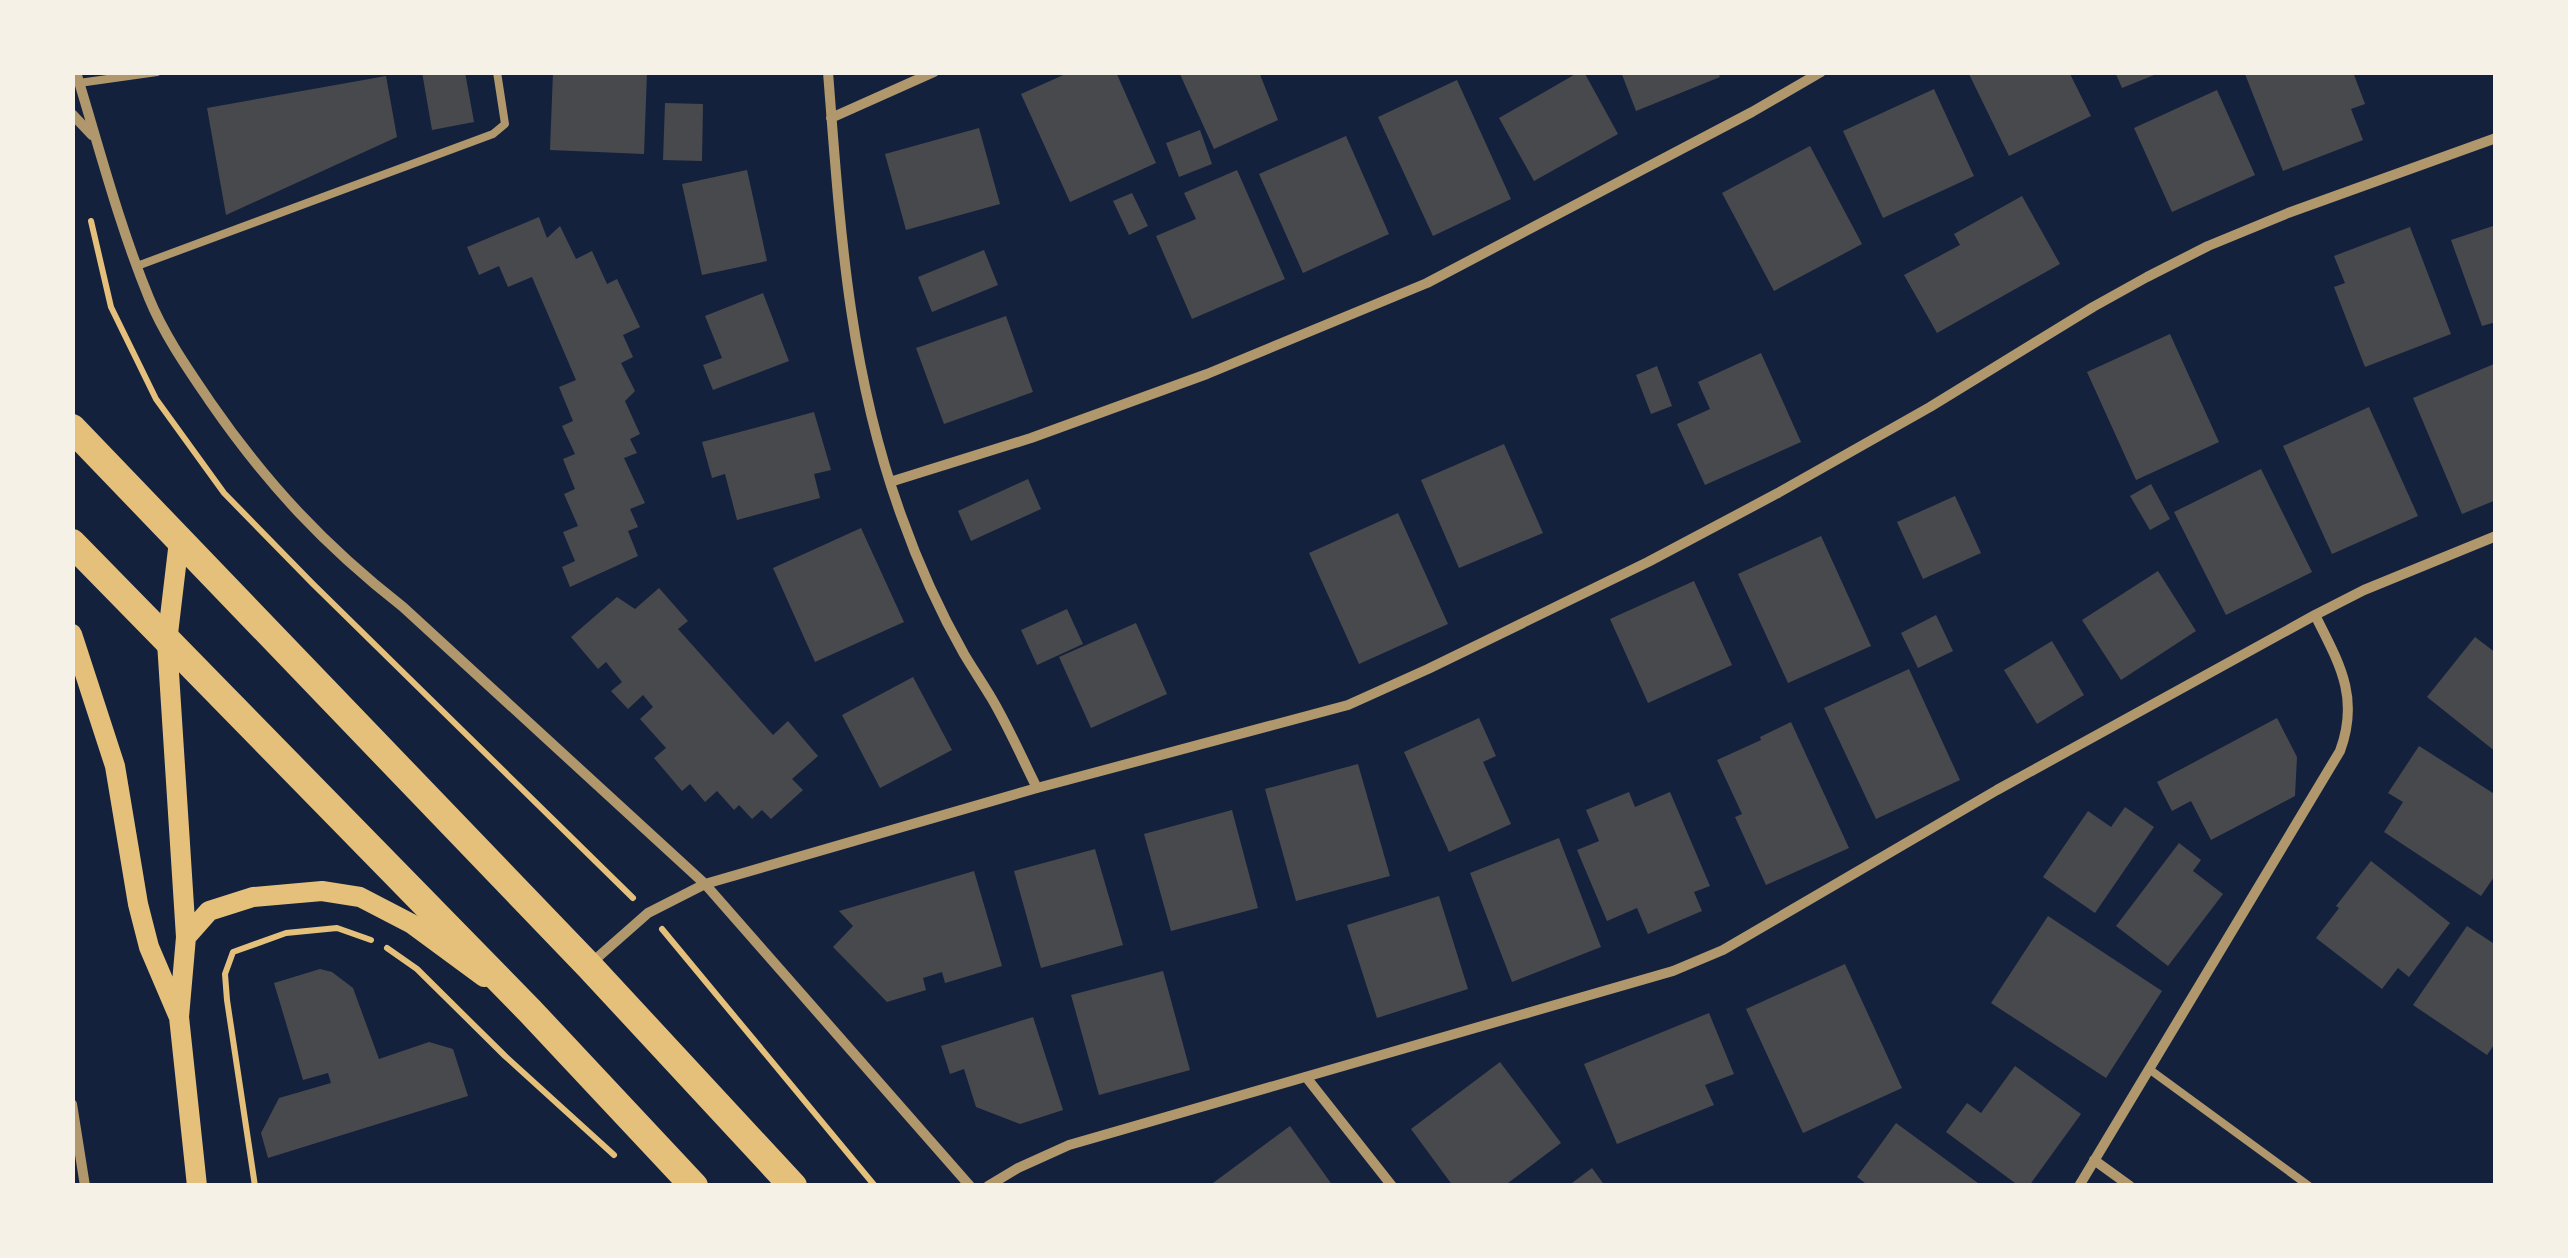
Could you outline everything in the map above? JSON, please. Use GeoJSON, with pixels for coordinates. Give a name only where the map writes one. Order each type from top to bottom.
{"type":"FeatureCollection","features":[{"type":"Feature","properties":{"kind":"highway"},"geometry":{"type":"LineString","coordinates":[[72,428],[589,966],[793,1186]]}},
{"type":"Feature","properties":{"kind":"highway"},"geometry":{"type":"LineString","coordinates":[[72,543],[530,1011],[694,1186]]}},
{"type":"Feature","properties":{"kind":"main road"},"geometry":{"type":"LineString","coordinates":[[180,541],[167,642],[186,938],[178,1017],[198,1186]]}},
{"type":"Feature","properties":{"kind":"main road"},"geometry":{"type":"LineString","coordinates":[[72,634],[115,766],[138,904],[149,946],[178,1017]]}},
{"type":"Feature","properties":{"kind":"main road"},"geometry":{"type":"LineString","coordinates":[[186,938],[209,911],[253,897],[322,891],[360,897],[412,924],[530,1011]]}},
{"type":"Feature","properties":{"kind":"street"},"geometry":{"type":"LineString","coordinates":[[828,72],[846,288],[868,407],[900,514],[936,601],[1037,788]]}},
{"type":"Feature","properties":{"kind":"street"},"geometry":{"type":"LineString","coordinates":[[831,118],[934,72]]}},
{"type":"Feature","properties":{"kind":"street"},"geometry":{"type":"LineString","coordinates":[[890,482],[1031,438],[1208,374],[1427,283],[1821,72]]}},
{"type":"Feature","properties":{"kind":"street"},"geometry":{"type":"LineString","coordinates":[[78,78],[136,266],[163,328],[262,474],[356,570],[403,608],[705,884],[970,1186]]}},
{"type":"Feature","properties":{"kind":"street"},"geometry":{"type":"LineString","coordinates":[[72,114],[97,141]]}},
{"type":"Feature","properties":{"kind":"street"},"geometry":{"type":"LineString","coordinates":[[589,966],[648,913],[705,884],[1037,788],[1348,705],[1648,562],[1930,407],[2162,269],[2288,213],[2496,138]]}},
{"type":"Feature","properties":{"kind":"street"},"geometry":{"type":"LineString","coordinates":[[988,1186],[1069,1145],[1696,962],[1997,790],[2316,615],[2364,590],[2496,536]]}},
{"type":"Feature","properties":{"kind":"street"},"geometry":{"type":"LineString","coordinates":[[2079,1186],[2334,763],[2346,735],[2349,710],[2345,682],[2316,615]]}},
{"type":"Feature","properties":{"kind":"street"},"geometry":{"type":"LineString","coordinates":[[1306,1077],[1392,1186]]}},
{"type":"Feature","properties":{"kind":"street"},"geometry":{"type":"LineString","coordinates":[[72,1104],[85,1186]]}},
{"type":"Feature","properties":{"kind":"street"},"geometry":{"type":"LineString","coordinates":[[2094,1160],[2130,1186]]}},
{"type":"Feature","properties":{"kind":"lane"},"geometry":{"type":"LineString","coordinates":[[78,78],[158,72]]}},
{"type":"Feature","properties":{"kind":"lane"},"geometry":{"type":"LineString","coordinates":[[136,266],[493,134],[505,124],[497,72]]}},
{"type":"Feature","properties":{"kind":"lane"},"geometry":{"type":"LineString","coordinates":[[2149,1068],[2309,1186]]}},
{"type":"Feature","properties":{"kind":"path"},"geometry":{"type":"LineString","coordinates":[[89,210],[111,307],[156,399],[221,489],[312,584],[648,913],[875,1186]]}},
{"type":"Feature","properties":{"kind":"path"},"geometry":{"type":"LineString","coordinates":[[255,1186],[226,974],[234,952],[286,933],[337,928],[380,944],[417,969],[505,1056],[618,1158]]}},
{"type":"Feature","properties":{"kind":"building"},"geometry":{"type":"Polygon","coordinates":[[[422,72],[465,72],[474,122],[432,130],[422,72]]]}},
{"type":"Feature","properties":{"kind":"building"},"geometry":{"type":"Polygon","coordinates":[[[553,72],[647,72],[644,154],[550,150],[553,72]]]}},
{"type":"Feature","properties":{"kind":"building"},"geometry":{"type":"Polygon","coordinates":[[[1070,72],[1116,72],[1156,163],[1070,202],[1021,94],[1070,72]]]}},
{"type":"Feature","properties":{"kind":"building"},"geometry":{"type":"Polygon","coordinates":[[[1179,72],[1259,72],[1278,120],[1214,149],[1179,72]]]}},
{"type":"Feature","properties":{"kind":"building"},"geometry":{"type":"Polygon","coordinates":[[[1584,72],[1618,134],[1534,181],[1499,118],[1584,72]]]}},
{"type":"Feature","properties":{"kind":"building"},"geometry":{"type":"Polygon","coordinates":[[[1621,72],[1718,72],[1720,77],[1636,111],[1621,72]]]}},
{"type":"Feature","properties":{"kind":"building"},"geometry":{"type":"Polygon","coordinates":[[[1968,72],[2069,72],[2091,116],[2009,156],[1968,72]]]}},
{"type":"Feature","properties":{"kind":"building"},"geometry":{"type":"Polygon","coordinates":[[[2115,72],[2159,72],[2159,73],[2122,88],[2115,72]]]}},
{"type":"Feature","properties":{"kind":"building"},"geometry":{"type":"Polygon","coordinates":[[[2353,72],[2365,104],[2351,109],[2363,140],[2283,171],[2245,74],[2353,72]]]}},
{"type":"Feature","properties":{"kind":"building"},"geometry":{"type":"Polygon","coordinates":[[[386,76],[397,137],[226,215],[207,108],[386,76]]]}},
{"type":"Feature","properties":{"kind":"building"},"geometry":{"type":"Polygon","coordinates":[[[1457,80],[1511,199],[1433,236],[1378,117],[1457,80]]]}},
{"type":"Feature","properties":{"kind":"building"},"geometry":{"type":"Polygon","coordinates":[[[1934,89],[1974,176],[1883,218],[1843,131],[1934,89]]]}},
{"type":"Feature","properties":{"kind":"building"},"geometry":{"type":"Polygon","coordinates":[[[2217,90],[2255,175],[2172,212],[2134,128],[2217,90]]]}},
{"type":"Feature","properties":{"kind":"building"},"geometry":{"type":"Polygon","coordinates":[[[665,103],[703,104],[702,161],[663,160],[665,103]]]}},
{"type":"Feature","properties":{"kind":"building"},"geometry":{"type":"Polygon","coordinates":[[[979,128],[1000,204],[906,230],[885,154],[979,128]]]}},
{"type":"Feature","properties":{"kind":"building"},"geometry":{"type":"Polygon","coordinates":[[[1200,130],[1212,164],[1179,177],[1166,143],[1200,130]]]}},
{"type":"Feature","properties":{"kind":"building"},"geometry":{"type":"Polygon","coordinates":[[[1346,136],[1389,234],[1303,273],[1259,174],[1346,136]]]}},
{"type":"Feature","properties":{"kind":"building"},"geometry":{"type":"Polygon","coordinates":[[[1810,146],[1862,244],[1774,291],[1722,193],[1810,146]]]}},
{"type":"Feature","properties":{"kind":"building"},"geometry":{"type":"Polygon","coordinates":[[[747,170],[767,261],[702,275],[682,184],[747,170]]]}},
{"type":"Feature","properties":{"kind":"building"},"geometry":{"type":"Polygon","coordinates":[[[1237,170],[1285,279],[1192,319],[1156,236],[1196,219],[1184,193],[1237,170]]]}},
{"type":"Feature","properties":{"kind":"building"},"geometry":{"type":"Polygon","coordinates":[[[1132,193],[1148,226],[1129,235],[1113,201],[1132,193]]]}},
{"type":"Feature","properties":{"kind":"building"},"geometry":{"type":"Polygon","coordinates":[[[2022,196],[2060,264],[1937,333],[1904,275],[1960,245],[1954,234],[2022,196]]]}},
{"type":"Feature","properties":{"kind":"building"},"geometry":{"type":"Polygon","coordinates":[[[539,217],[547,238],[560,226],[576,259],[592,251],[607,284],[617,279],[640,327],[623,335],[633,357],[621,363],[635,391],[625,401],[640,434],[630,439],[637,453],[624,458],[645,503],[630,509],[638,527],[628,531],[638,556],[570,587],[562,567],[575,561],[563,532],[578,526],[564,494],[575,489],[563,459],[575,454],[562,426],[573,421],[559,387],[576,380],[532,277],[508,287],[499,266],[479,275],[467,247],[539,217]]]}},
{"type":"Feature","properties":{"kind":"building"},"geometry":{"type":"Polygon","coordinates":[[[2496,225],[2496,322],[2482,326],[2451,240],[2496,225]]]}},
{"type":"Feature","properties":{"kind":"building"},"geometry":{"type":"Polygon","coordinates":[[[2410,227],[2451,334],[2365,367],[2334,287],[2345,283],[2334,256],[2410,227]]]}},
{"type":"Feature","properties":{"kind":"building"},"geometry":{"type":"Polygon","coordinates":[[[984,250],[998,285],[932,312],[918,277],[984,250]]]}},
{"type":"Feature","properties":{"kind":"building"},"geometry":{"type":"Polygon","coordinates":[[[763,293],[789,361],[713,390],[703,365],[722,358],[705,316],[763,293]]]}},
{"type":"Feature","properties":{"kind":"building"},"geometry":{"type":"Polygon","coordinates":[[[1006,316],[1033,392],[944,424],[916,348],[1006,316]]]}},
{"type":"Feature","properties":{"kind":"building"},"geometry":{"type":"Polygon","coordinates":[[[2170,334],[2219,442],[2136,480],[2087,372],[2170,334]]]}},
{"type":"Feature","properties":{"kind":"building"},"geometry":{"type":"Polygon","coordinates":[[[1761,353],[1801,442],[1705,485],[1677,424],[1710,409],[1698,382],[1761,353]]]}},
{"type":"Feature","properties":{"kind":"building"},"geometry":{"type":"Polygon","coordinates":[[[2494,364],[2496,500],[2462,514],[2413,398],[2494,364]]]}},
{"type":"Feature","properties":{"kind":"building"},"geometry":{"type":"Polygon","coordinates":[[[1657,366],[1672,406],[1651,414],[1636,375],[1657,366]]]}},
{"type":"Feature","properties":{"kind":"building"},"geometry":{"type":"Polygon","coordinates":[[[2369,407],[2418,516],[2332,554],[2283,446],[2369,407]]]}},
{"type":"Feature","properties":{"kind":"building"},"geometry":{"type":"Polygon","coordinates":[[[814,412],[831,470],[814,474],[820,498],[737,520],[725,474],[712,478],[702,442],[814,412]]]}},
{"type":"Feature","properties":{"kind":"building"},"geometry":{"type":"Polygon","coordinates":[[[1504,444],[1543,533],[1459,568],[1421,480],[1504,444]]]}},
{"type":"Feature","properties":{"kind":"building"},"geometry":{"type":"Polygon","coordinates":[[[2261,469],[2312,572],[2226,615],[2174,512],[2261,469]]]}},
{"type":"Feature","properties":{"kind":"building"},"geometry":{"type":"Polygon","coordinates":[[[1028,479],[1041,509],[971,541],[958,511],[1028,479]]]}},
{"type":"Feature","properties":{"kind":"building"},"geometry":{"type":"Polygon","coordinates":[[[2151,484],[2170,519],[2150,530],[2130,496],[2151,484]]]}},
{"type":"Feature","properties":{"kind":"building"},"geometry":{"type":"Polygon","coordinates":[[[1955,496],[1981,553],[1923,579],[1897,522],[1955,496]]]}},
{"type":"Feature","properties":{"kind":"building"},"geometry":{"type":"Polygon","coordinates":[[[1398,513],[1448,624],[1359,664],[1309,553],[1398,513]]]}},
{"type":"Feature","properties":{"kind":"building"},"geometry":{"type":"Polygon","coordinates":[[[861,528],[904,622],[815,662],[773,568],[861,528]]]}},
{"type":"Feature","properties":{"kind":"building"},"geometry":{"type":"Polygon","coordinates":[[[1821,536],[1871,646],[1788,683],[1738,574],[1821,536]]]}},
{"type":"Feature","properties":{"kind":"building"},"geometry":{"type":"Polygon","coordinates":[[[2158,571],[2196,631],[2121,680],[2082,620],[2158,571]]]}},
{"type":"Feature","properties":{"kind":"building"},"geometry":{"type":"Polygon","coordinates":[[[1694,581],[1732,665],[1648,703],[1610,619],[1694,581]]]}},
{"type":"Feature","properties":{"kind":"building"},"geometry":{"type":"Polygon","coordinates":[[[659,588],[688,621],[678,629],[773,735],[788,721],[818,756],[792,779],[803,790],[771,819],[762,810],[752,819],[739,805],[734,810],[717,791],[705,802],[690,784],[682,791],[654,758],[666,748],[640,719],[653,707],[643,695],[628,709],[611,691],[622,682],[606,662],[598,669],[571,637],[617,597],[635,609],[659,588]]]}},
{"type":"Feature","properties":{"kind":"building"},"geometry":{"type":"Polygon","coordinates":[[[1067,609],[1083,644],[1037,665],[1021,630],[1067,609]]]}},
{"type":"Feature","properties":{"kind":"building"},"geometry":{"type":"Polygon","coordinates":[[[1936,615],[1953,651],[1918,668],[1901,633],[1936,615]]]}},
{"type":"Feature","properties":{"kind":"building"},"geometry":{"type":"Polygon","coordinates":[[[1136,623],[1167,694],[1091,728],[1059,657],[1136,623]]]}},
{"type":"Feature","properties":{"kind":"building"},"geometry":{"type":"Polygon","coordinates":[[[2475,637],[2496,653],[2496,752],[2427,697],[2475,637]]]}},
{"type":"Feature","properties":{"kind":"building"},"geometry":{"type":"Polygon","coordinates":[[[2052,641],[2084,695],[2037,724],[2004,670],[2052,641]]]}},
{"type":"Feature","properties":{"kind":"building"},"geometry":{"type":"Polygon","coordinates":[[[1909,669],[1960,780],[1876,819],[1824,708],[1909,669]]]}},
{"type":"Feature","properties":{"kind":"building"},"geometry":{"type":"Polygon","coordinates":[[[913,677],[952,750],[880,788],[842,715],[913,677]]]}},
{"type":"Feature","properties":{"kind":"building"},"geometry":{"type":"Polygon","coordinates":[[[1479,718],[1496,756],[1483,762],[1511,824],[1449,852],[1404,752],[1479,718]]]}},
{"type":"Feature","properties":{"kind":"building"},"geometry":{"type":"Polygon","coordinates":[[[2277,718],[2297,757],[2295,796],[2211,840],[2191,801],[2172,811],[2157,782],[2277,718]]]}},
{"type":"Feature","properties":{"kind":"building"},"geometry":{"type":"Polygon","coordinates":[[[1791,722],[1849,848],[1766,885],[1735,817],[1742,814],[1717,760],[1791,722]]]}},
{"type":"Feature","properties":{"kind":"building"},"geometry":{"type":"Polygon","coordinates":[[[2419,746],[2496,795],[2496,874],[2481,896],[2384,832],[2403,802],[2388,793],[2419,746]]]}},
{"type":"Feature","properties":{"kind":"building"},"geometry":{"type":"Polygon","coordinates":[[[1358,764],[1390,876],[1296,901],[1265,789],[1358,764]]]}},
{"type":"Feature","properties":{"kind":"building"},"geometry":{"type":"Polygon","coordinates":[[[1629,792],[1635,807],[1670,792],[1710,886],[1694,892],[1702,911],[1648,934],[1637,908],[1607,921],[1577,850],[1599,841],[1586,810],[1629,792]]]}},
{"type":"Feature","properties":{"kind":"building"},"geometry":{"type":"Polygon","coordinates":[[[2125,807],[2154,827],[2095,913],[2043,877],[2088,811],[2111,827],[2125,807]]]}},
{"type":"Feature","properties":{"kind":"building"},"geometry":{"type":"Polygon","coordinates":[[[1232,810],[1258,908],[1171,931],[1144,834],[1232,810]]]}},
{"type":"Feature","properties":{"kind":"building"},"geometry":{"type":"Polygon","coordinates":[[[1559,838],[1601,947],[1512,982],[1470,873],[1559,838]]]}},
{"type":"Feature","properties":{"kind":"building"},"geometry":{"type":"Polygon","coordinates":[[[2179,843],[2201,860],[2193,871],[2223,894],[2168,966],[2116,926],[2179,843]]]}},
{"type":"Feature","properties":{"kind":"building"},"geometry":{"type":"Polygon","coordinates":[[[1095,849],[1123,945],[1041,968],[1014,871],[1095,849]]]}},
{"type":"Feature","properties":{"kind":"building"},"geometry":{"type":"Polygon","coordinates":[[[2371,861],[2450,923],[2409,977],[2398,968],[2382,989],[2316,938],[2371,861]]]}},
{"type":"Feature","properties":{"kind":"building"},"geometry":{"type":"Polygon","coordinates":[[[974,871],[1002,966],[945,983],[942,972],[923,978],[926,990],[887,1002],[833,947],[853,926],[839,911],[974,871]]]}},
{"type":"Feature","properties":{"kind":"building"},"geometry":{"type":"Polygon","coordinates":[[[1439,896],[1468,989],[1377,1018],[1347,925],[1439,896]]]}},
{"type":"Feature","properties":{"kind":"building"},"geometry":{"type":"Polygon","coordinates":[[[2048,916],[2162,991],[2106,1078],[1991,1003],[2048,916]]]}},
{"type":"Feature","properties":{"kind":"building"},"geometry":{"type":"Polygon","coordinates":[[[2467,926],[2496,945],[2496,1042],[2487,1055],[2413,1005],[2467,926]]]}},
{"type":"Feature","properties":{"kind":"building"},"geometry":{"type":"Polygon","coordinates":[[[1845,964],[1902,1088],[1803,1133],[1746,1009],[1845,964]]]}},
{"type":"Feature","properties":{"kind":"building"},"geometry":{"type":"Polygon","coordinates":[[[320,969],[332,972],[353,988],[379,1059],[429,1042],[453,1049],[468,1096],[268,1158],[261,1133],[279,1098],[331,1083],[328,1073],[303,1080],[274,983],[320,969]]]}},
{"type":"Feature","properties":{"kind":"building"},"geometry":{"type":"Polygon","coordinates":[[[1163,971],[1190,1070],[1099,1095],[1071,995],[1163,971]]]}},
{"type":"Feature","properties":{"kind":"building"},"geometry":{"type":"Polygon","coordinates":[[[1709,1013],[1734,1074],[1705,1085],[1714,1105],[1617,1144],[1584,1064],[1709,1013]]]}},
{"type":"Feature","properties":{"kind":"building"},"geometry":{"type":"Polygon","coordinates":[[[1033,1017],[1063,1110],[1020,1124],[976,1107],[964,1069],[950,1074],[941,1046],[1033,1017]]]}},
{"type":"Feature","properties":{"kind":"building"},"geometry":{"type":"Polygon","coordinates":[[[1500,1062],[1561,1143],[1504,1186],[1453,1186],[1411,1129],[1500,1062]]]}},
{"type":"Feature","properties":{"kind":"building"},"geometry":{"type":"Polygon","coordinates":[[[2015,1066],[2081,1114],[2029,1186],[2019,1186],[1946,1132],[1967,1103],[1981,1113],[2015,1066]]]}},
{"type":"Feature","properties":{"kind":"building"},"geometry":{"type":"Polygon","coordinates":[[[1896,1123],[1982,1186],[1869,1186],[1857,1177],[1896,1123]]]}},
{"type":"Feature","properties":{"kind":"building"},"geometry":{"type":"Polygon","coordinates":[[[1290,1126],[1333,1186],[1209,1186],[1290,1126]]]}},
{"type":"Feature","properties":{"kind":"building"},"geometry":{"type":"Polygon","coordinates":[[[1592,1168],[1605,1186],[1568,1186],[1592,1168]]]}}]}
